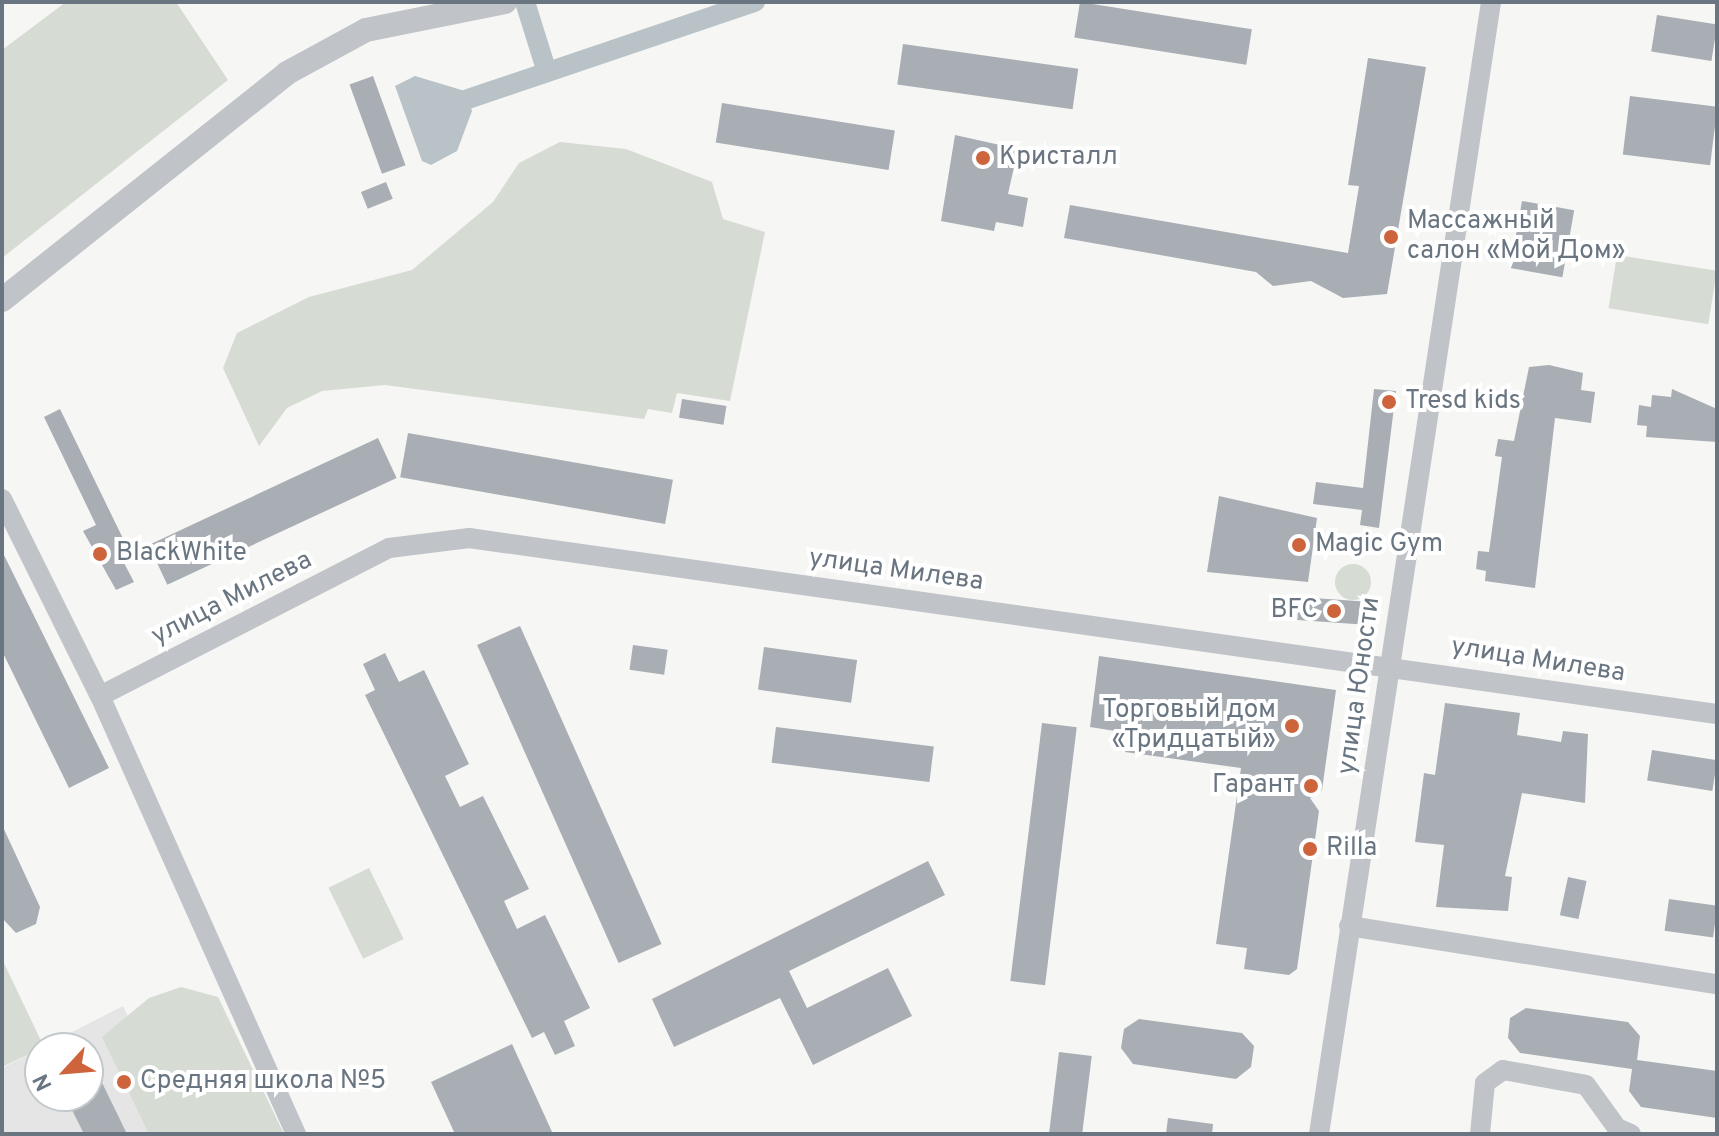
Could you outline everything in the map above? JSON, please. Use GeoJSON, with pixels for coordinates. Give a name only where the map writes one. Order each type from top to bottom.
{"type":"FeatureCollection","features":[{"type":"Feature","properties":{"kind":"street"},"geometry":{"type":"LineString","coordinates":[[2,300],[287,73],[366,30],[471,4],[503,2]]}},
{"type":"Feature","properties":{"kind":"street","name":"улица Юности"},"geometry":{"type":"LineString","coordinates":[[1319,1134],[1489,4]]}},
{"type":"Feature","properties":{"kind":"street"},"geometry":{"type":"LineString","coordinates":[[2,499],[100,696],[296,1134]]}},
{"type":"Feature","properties":{"kind":"street","name":"улица Милева"},"geometry":{"type":"LineString","coordinates":[[100,696],[389,548],[422,539],[469,538],[1391,664],[1717,714]]}},
{"type":"Feature","properties":{"kind":"street"},"geometry":{"type":"LineString","coordinates":[[1349,926],[1717,984]]}},
{"type":"Feature","properties":{"kind":"street"},"geometry":{"type":"LineString","coordinates":[[1480,1134],[1485,1083],[1503,1070],[1586,1085],[1617,1128],[1631,1134]]}},
{"type":"Feature","properties":{"kind":"shaded area"},"geometry":{"type":"Polygon","coordinates":[[[66,2],[176,2],[228,80],[2,258],[2,50],[66,2]]]}},
{"type":"Feature","properties":{"kind":"shaded area"},"geometry":{"type":"Polygon","coordinates":[[[415,76],[465,91],[472,111],[457,151],[431,165],[422,161],[395,86],[415,76]]]}},
{"type":"Feature","properties":{"kind":"shaded area"},"geometry":{"type":"Polygon","coordinates":[[[560,142],[626,149],[712,182],[723,219],[765,232],[730,401],[677,393],[672,413],[648,409],[644,419],[385,385],[322,391],[287,408],[259,446],[223,368],[237,333],[309,297],[412,270],[493,202],[519,163],[560,142]]]}},
{"type":"Feature","properties":{"kind":"shaded area"},"geometry":{"type":"Polygon","coordinates":[[[1617,255],[1717,271],[1708,324],[1609,308],[1617,255]]]}},
{"type":"Feature","properties":{"kind":"shaded area"},"geometry":{"type":"Polygon","coordinates":[[[1353,564],[1366,569],[1371,582],[1366,595],[1353,600],[1340,595],[1335,582],[1340,569],[1353,564]]]}},
{"type":"Feature","properties":{"kind":"shaded area"},"geometry":{"type":"Polygon","coordinates":[[[369,868],[404,939],[363,959],[329,888],[369,868]]]}},
{"type":"Feature","properties":{"kind":"shaded area"},"geometry":{"type":"Polygon","coordinates":[[[2,959],[37,1032],[24,1032],[24,1057],[2,1067],[2,959]]]}},
{"type":"Feature","properties":{"kind":"shaded area"},"geometry":{"type":"Polygon","coordinates":[[[181,987],[218,997],[284,1134],[149,1134],[104,1041],[104,1035],[149,998],[181,987]]]}},
{"type":"Feature","properties":{"kind":"shaded area","name":"Средняя школа №5"},"geometry":{"type":"Polygon","coordinates":[[[123,1006],[185,1134],[2,1134],[2,1068],[24,1057],[24,1112],[104,1112],[104,1032],[72,1032],[123,1006]]]}},
{"type":"Feature","properties":{"kind":"building"},"geometry":{"type":"Polygon","coordinates":[[[1080,2],[1252,29],[1246,65],[1074,38],[1080,2]]]}},
{"type":"Feature","properties":{"kind":"building"},"geometry":{"type":"Polygon","coordinates":[[[1657,15],[1717,25],[1711,61],[1651,52],[1657,15]]]}},
{"type":"Feature","properties":{"kind":"building"},"geometry":{"type":"Polygon","coordinates":[[[903,44],[1078,69],[1073,109],[897,85],[903,44]]]}},
{"type":"Feature","properties":{"kind":"building"},"geometry":{"type":"Polygon","coordinates":[[[1368,58],[1426,67],[1387,294],[1343,298],[1311,281],[1273,286],[1256,272],[1064,238],[1070,205],[1348,253],[1359,186],[1348,185],[1368,58]]]}},
{"type":"Feature","properties":{"kind":"building"},"geometry":{"type":"Polygon","coordinates":[[[373,76],[405,165],[382,174],[350,85],[373,76]]]}},
{"type":"Feature","properties":{"kind":"building"},"geometry":{"type":"Polygon","coordinates":[[[1630,96],[1717,107],[1710,165],[1623,155],[1630,96]]]}},
{"type":"Feature","properties":{"kind":"building"},"geometry":{"type":"Polygon","coordinates":[[[722,103],[895,130],[889,170],[716,143],[722,103]]]}},
{"type":"Feature","properties":{"kind":"building"},"geometry":{"type":"Polygon","coordinates":[[[955,135],[1018,149],[1008,194],[1028,198],[1023,227],[996,222],[994,231],[941,221],[955,135]]]}},
{"type":"Feature","properties":{"kind":"building"},"geometry":{"type":"Polygon","coordinates":[[[386,182],[393,199],[368,209],[361,192],[386,182]]]}},
{"type":"Feature","properties":{"kind":"building"},"geometry":{"type":"Polygon","coordinates":[[[1522,201],[1574,210],[1562,277],[1510,268],[1522,201]]]}},
{"type":"Feature","properties":{"kind":"building"},"geometry":{"type":"Polygon","coordinates":[[[1549,365],[1583,373],[1581,390],[1595,392],[1591,423],[1555,418],[1535,588],[1485,581],[1486,571],[1476,569],[1478,551],[1489,552],[1502,457],[1495,456],[1498,439],[1514,441],[1529,367],[1549,365]]]}},
{"type":"Feature","properties":{"kind":"building"},"geometry":{"type":"Polygon","coordinates":[[[1374,389],[1396,391],[1379,528],[1360,525],[1362,510],[1313,504],[1316,482],[1363,488],[1374,389]]]}},
{"type":"Feature","properties":{"kind":"building"},"geometry":{"type":"Polygon","coordinates":[[[1672,389],[1717,409],[1717,442],[1646,437],[1647,426],[1637,425],[1639,405],[1651,407],[1652,395],[1671,397],[1672,389]]]}},
{"type":"Feature","properties":{"kind":"building"},"geometry":{"type":"Polygon","coordinates":[[[682,399],[726,406],[723,425],[679,418],[682,399]]]}},
{"type":"Feature","properties":{"kind":"building"},"geometry":{"type":"Polygon","coordinates":[[[60,409],[132,557],[123,561],[134,582],[116,590],[83,531],[96,525],[44,417],[60,409]]]}},
{"type":"Feature","properties":{"kind":"building"},"geometry":{"type":"Polygon","coordinates":[[[408,433],[673,480],[665,524],[400,477],[408,433]]]}},
{"type":"Feature","properties":{"kind":"building"},"geometry":{"type":"Polygon","coordinates":[[[378,438],[397,478],[167,585],[149,545],[378,438]]]}},
{"type":"Feature","properties":{"kind":"building"},"geometry":{"type":"Polygon","coordinates":[[[1219,496],[1317,518],[1308,582],[1207,572],[1219,496]]]}},
{"type":"Feature","properties":{"kind":"building"},"geometry":{"type":"Polygon","coordinates":[[[2,551],[109,768],[69,788],[2,651],[2,551]]]}},
{"type":"Feature","properties":{"kind":"building","name":"BFC"},"geometry":{"type":"Polygon","coordinates":[[[1299,597],[1371,602],[1369,625],[1297,620],[1299,597]]]}},
{"type":"Feature","properties":{"kind":"building"},"geometry":{"type":"Polygon","coordinates":[[[520,626],[662,944],[619,963],[477,645],[520,626]]]}},
{"type":"Feature","properties":{"kind":"building"},"geometry":{"type":"Polygon","coordinates":[[[633,645],[668,650],[664,675],[630,670],[633,645]]]}},
{"type":"Feature","properties":{"kind":"building"},"geometry":{"type":"Polygon","coordinates":[[[764,647],[857,660],[851,703],[758,690],[764,647]]]}},
{"type":"Feature","properties":{"kind":"building"},"geometry":{"type":"Polygon","coordinates":[[[385,653],[399,682],[424,670],[469,764],[445,776],[460,807],[483,796],[529,889],[504,901],[517,929],[545,915],[590,1008],[564,1021],[575,1046],[555,1055],[544,1032],[532,1038],[365,695],[375,690],[363,664],[385,653]]]}},
{"type":"Feature","properties":{"kind":"building"},"geometry":{"type":"Polygon","coordinates":[[[1099,656],[1336,690],[1322,790],[1310,798],[1319,811],[1297,969],[1289,975],[1244,969],[1247,948],[1216,944],[1241,768],[1125,752],[1128,733],[1090,727],[1099,656]]]}},
{"type":"Feature","properties":{"kind":"building"},"geometry":{"type":"Polygon","coordinates":[[[1445,703],[1520,713],[1517,735],[1561,742],[1563,731],[1588,734],[1585,803],[1522,793],[1505,876],[1512,877],[1508,911],[1436,907],[1444,845],[1415,842],[1424,773],[1435,775],[1445,703]]]}},
{"type":"Feature","properties":{"kind":"building"},"geometry":{"type":"Polygon","coordinates":[[[1042,723],[1077,727],[1045,985],[1010,981],[1042,723]]]}},
{"type":"Feature","properties":{"kind":"building"},"geometry":{"type":"Polygon","coordinates":[[[776,727],[934,746],[929,782],[772,763],[776,727]]]}},
{"type":"Feature","properties":{"kind":"building"},"geometry":{"type":"Polygon","coordinates":[[[1652,750],[1717,760],[1712,791],[1647,781],[1652,750]]]}},
{"type":"Feature","properties":{"kind":"building"},"geometry":{"type":"Polygon","coordinates":[[[2,825],[40,907],[36,924],[16,933],[2,918],[2,825]]]}},
{"type":"Feature","properties":{"kind":"building"},"geometry":{"type":"Polygon","coordinates":[[[928,861],[945,895],[789,971],[807,1008],[888,968],[912,1016],[813,1065],[780,998],[674,1047],[652,999],[928,861]]]}},
{"type":"Feature","properties":{"kind":"building"},"geometry":{"type":"Polygon","coordinates":[[[1568,877],[1587,881],[1578,919],[1560,915],[1568,877]]]}},
{"type":"Feature","properties":{"kind":"building"},"geometry":{"type":"Polygon","coordinates":[[[1669,899],[1717,906],[1713,938],[1665,931],[1669,899]]]}},
{"type":"Feature","properties":{"kind":"building"},"geometry":{"type":"Polygon","coordinates":[[[1526,1008],[1628,1022],[1640,1036],[1637,1060],[1717,1071],[1717,1118],[1641,1107],[1629,1091],[1632,1069],[1520,1053],[1508,1038],[1510,1018],[1526,1008]]]}},
{"type":"Feature","properties":{"kind":"building"},"geometry":{"type":"Polygon","coordinates":[[[1139,1019],[1242,1033],[1254,1046],[1251,1067],[1236,1079],[1133,1064],[1121,1048],[1124,1029],[1139,1019]]]}},
{"type":"Feature","properties":{"kind":"building"},"geometry":{"type":"Polygon","coordinates":[[[512,1044],[553,1134],[455,1134],[431,1082],[512,1044]]]}},
{"type":"Feature","properties":{"kind":"building"},"geometry":{"type":"Polygon","coordinates":[[[1059,1052],[1092,1056],[1082,1134],[1049,1134],[1059,1052]]]}},
{"type":"Feature","properties":{"kind":"building"},"geometry":{"type":"Polygon","coordinates":[[[104,1087],[127,1134],[84,1134],[73,1112],[104,1112],[104,1087]]]}},
{"type":"Feature","properties":{"kind":"building"},"geometry":{"type":"Polygon","coordinates":[[[1168,1118],[1213,1124],[1212,1134],[1166,1134],[1168,1118]]]}},
{"type":"Feature","properties":{"kind":"waterway"},"geometry":{"type":"LineString","coordinates":[[525,2],[547,72]]}},
{"type":"Feature","properties":{"kind":"waterway"},"geometry":{"type":"LineString","coordinates":[[468,99],[755,2]]}},
{"type":"Feature","properties":{"kind":"place","name":"Кристалл"},"geometry":{"type":"Point","coordinates":[983,158]}},
{"type":"Feature","properties":{"kind":"place","name":"Массажный салон «Мой Дом»"},"geometry":{"type":"Point","coordinates":[1391,237]}},
{"type":"Feature","properties":{"kind":"place","name":"Tresd kids"},"geometry":{"type":"Point","coordinates":[1389,402]}},
{"type":"Feature","properties":{"kind":"place","name":"Magic Gym"},"geometry":{"type":"Point","coordinates":[1299,545]}},
{"type":"Feature","properties":{"kind":"place","name":"BlackWhite"},"geometry":{"type":"Point","coordinates":[100,554]}},
{"type":"Feature","properties":{"kind":"place","name":"BFC"},"geometry":{"type":"Point","coordinates":[1334,611]}},
{"type":"Feature","properties":{"kind":"place","name":"Торговый дом «Тридцатый»"},"geometry":{"type":"Point","coordinates":[1292,726]}},
{"type":"Feature","properties":{"kind":"place","name":"Гарант"},"geometry":{"type":"Point","coordinates":[1311,786]}},
{"type":"Feature","properties":{"kind":"place","name":"Rilla"},"geometry":{"type":"Point","coordinates":[1310,849]}},
{"type":"Feature","properties":{"kind":"place","name":"Средняя школа №5"},"geometry":{"type":"Point","coordinates":[124,1082]}}]}
